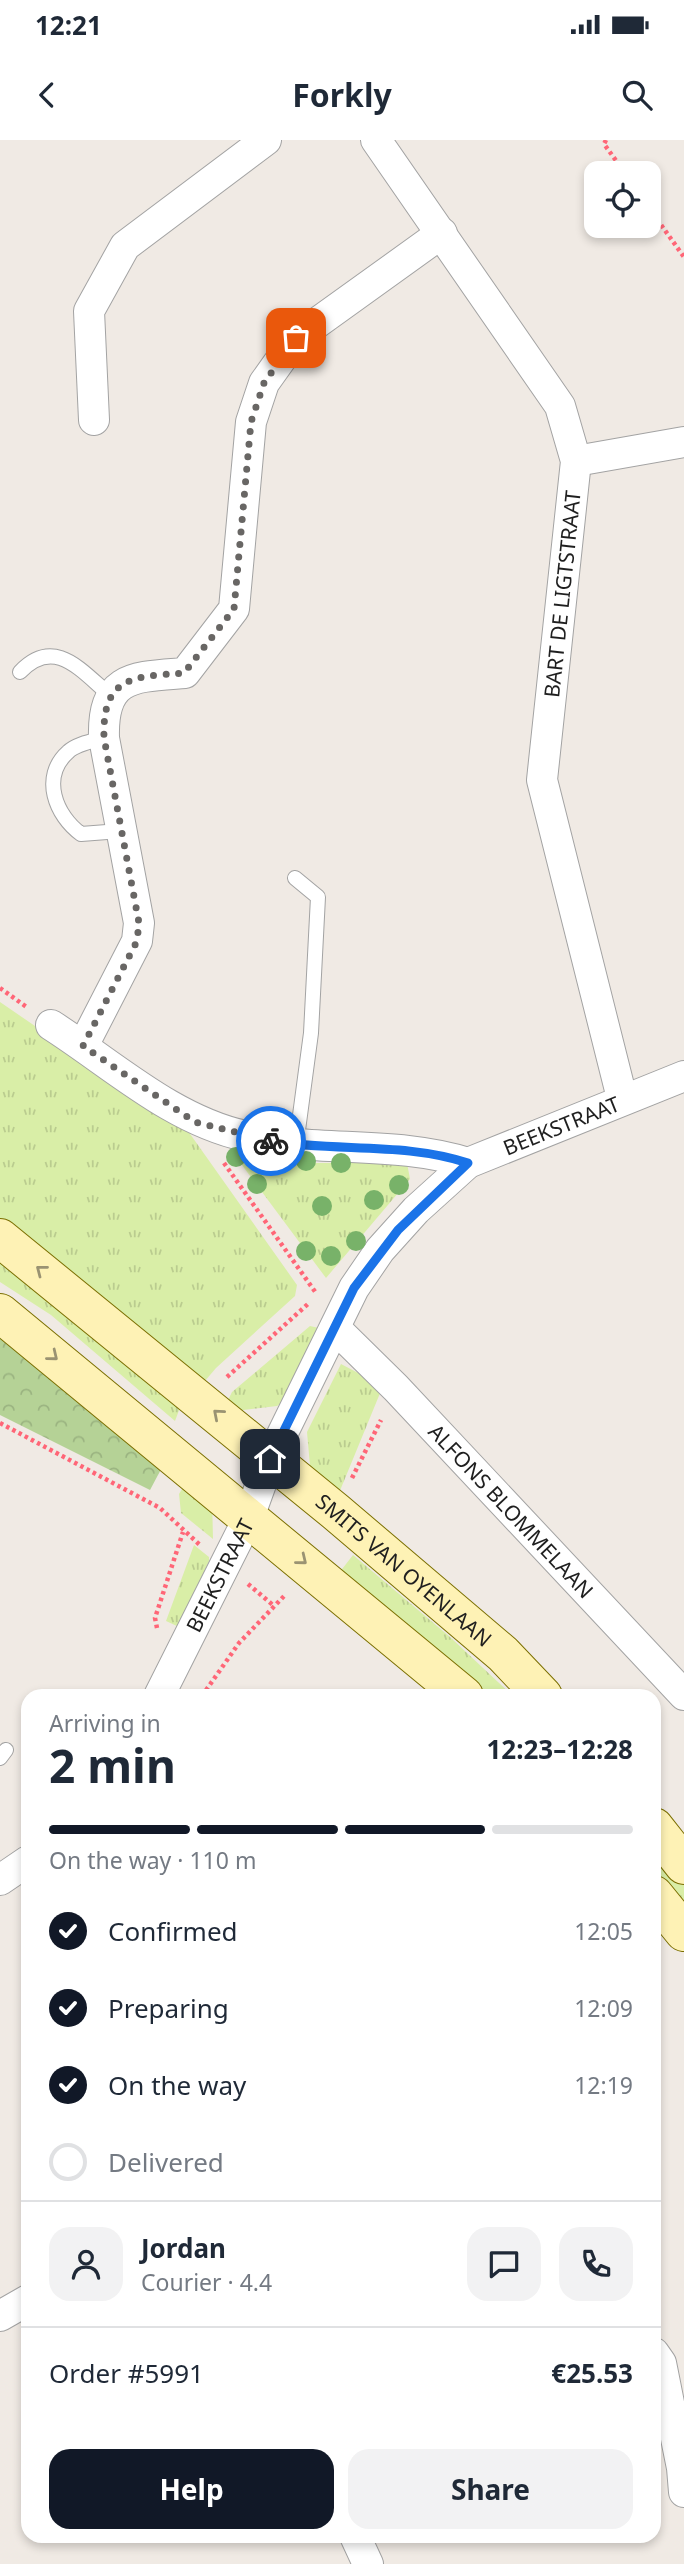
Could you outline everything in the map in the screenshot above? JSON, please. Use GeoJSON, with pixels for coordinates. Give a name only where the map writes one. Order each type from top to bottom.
{"type":"FeatureCollection","features":[{"type":"Feature","properties":{"kind":"main road","name":"SMITS VAN OYENLAAN"},"geometry":{"type":"LineString","coordinates":[[0,1238],[503,1654],[536,1689]]}},
{"type":"Feature","properties":{"kind":"main road"},"geometry":{"type":"LineString","coordinates":[[0,1312],[456,1689]]}},
{"type":"Feature","properties":{"kind":"main road"},"geometry":{"type":"LineString","coordinates":[[661,1835],[684,1865]]}},
{"type":"Feature","properties":{"kind":"main road"},"geometry":{"type":"LineString","coordinates":[[661,1904],[684,1932]]}},
{"type":"Feature","properties":{"kind":"street"},"geometry":{"type":"LineString","coordinates":[[94,420],[89,311],[125,246],[266,140]]}},
{"type":"Feature","properties":{"kind":"street","name":"BART DE LIGTSTRAAT"},"geometry":{"type":"LineString","coordinates":[[376,140],[560,406],[576,461],[542,780],[622,1098]]}},
{"type":"Feature","properties":{"kind":"street"},"geometry":{"type":"LineString","coordinates":[[83,1046],[137,941],[139,923],[104,738],[104,717],[111,696],[131,677],[184,673],[234,609],[251,422],[264,383],[296,338],[442,233]]}},
{"type":"Feature","properties":{"kind":"street"},"geometry":{"type":"LineString","coordinates":[[576,461],[684,442]]}},
{"type":"Feature","properties":{"kind":"street"},"geometry":{"type":"LineString","coordinates":[[51,1025],[195,1122],[243,1136],[296,1145],[433,1152],[468,1163]]}},
{"type":"Feature","properties":{"kind":"street","name":"BEEKSTRAAT"},"geometry":{"type":"LineString","coordinates":[[162,1689],[249,1517],[270,1459],[354,1288],[380,1250],[416,1210],[468,1163],[622,1098],[684,1076]]}},
{"type":"Feature","properties":{"kind":"street","name":"ALFONS BLOMMELAAN"},"geometry":{"type":"LineString","coordinates":[[335,1328],[396,1388],[684,1695]]}},
{"type":"Feature","properties":{"kind":"street"},"geometry":{"type":"LineString","coordinates":[[0,1880],[21,1866]]}},
{"type":"Feature","properties":{"kind":"street"},"geometry":{"type":"LineString","coordinates":[[661,2363],[684,2492]]}},
{"type":"Feature","properties":{"kind":"street"},"geometry":{"type":"LineString","coordinates":[[358,2543],[368,2564]]}},
{"type":"Feature","properties":{"kind":"lane"},"geometry":{"type":"LineString","coordinates":[[20,672],[32,660],[45,655],[62,657],[111,696]]}},
{"type":"Feature","properties":{"kind":"lane"},"geometry":{"type":"LineString","coordinates":[[104,738],[68,752],[55,772],[54,801],[66,823],[81,834],[121,831]]}},
{"type":"Feature","properties":{"kind":"lane"},"geometry":{"type":"LineString","coordinates":[[295,878],[318,897],[311,1033],[296,1145]]}},
{"type":"Feature","properties":{"kind":"path"},"geometry":{"type":"LineString","coordinates":[[606,140],[604,144],[616,161]]}},
{"type":"Feature","properties":{"kind":"path"},"geometry":{"type":"LineString","coordinates":[[661,225],[684,257]]}},
{"type":"Feature","properties":{"kind":"path"},"geometry":{"type":"LineString","coordinates":[[195,1122],[317,1296],[335,1328]]}},
{"type":"Feature","properties":{"kind":"path"},"geometry":{"type":"LineString","coordinates":[[0,1423],[160,1507],[183,1532],[274,1606]]}},
{"type":"Feature","properties":{"kind":"green space"},"geometry":{"type":"Polygon","coordinates":[[[0,1002],[188,1131],[297,1285],[295,1296],[216,1368],[199,1388],[0,1226],[0,1002]]]}},
{"type":"Feature","properties":{"kind":"green space"},"geometry":{"type":"Polygon","coordinates":[[[239,1152],[317,1163],[407,1163],[410,1179],[326,1278],[236,1157],[239,1152]]]}},
{"type":"Feature","properties":{"kind":"green space"},"geometry":{"type":"Polygon","coordinates":[[[0,1248],[184,1397],[175,1421],[51,1315],[0,1282],[0,1248]]]}},
{"type":"Feature","properties":{"kind":"green space"},"geometry":{"type":"Polygon","coordinates":[[[0,1325],[166,1460],[150,1490],[0,1415],[0,1325]]]}},
{"type":"Feature","properties":{"kind":"green space"},"geometry":{"type":"Polygon","coordinates":[[[310,1326],[319,1328],[284,1401],[277,1406],[235,1411],[226,1404],[232,1392],[310,1326]]]}},
{"type":"Feature","properties":{"kind":"green space"},"geometry":{"type":"Polygon","coordinates":[[[341,1364],[383,1386],[339,1493],[311,1477],[307,1432],[341,1364]]]}},
{"type":"Feature","properties":{"kind":"green space"},"geometry":{"type":"Polygon","coordinates":[[[188,1479],[212,1496],[213,1539],[181,1513],[179,1494],[188,1479]]]}},
{"type":"Feature","properties":{"kind":"green space"},"geometry":{"type":"Polygon","coordinates":[[[194,1545],[209,1557],[209,1561],[179,1627],[166,1621],[194,1545]]]}},
{"type":"Feature","properties":{"kind":"green space"},"geometry":{"type":"Polygon","coordinates":[[[353,1555],[450,1637],[506,1689],[474,1689],[339,1573],[353,1555]]]}},
{"type":"Feature","properties":{"kind":"green space"},"geometry":{"type":"Polygon","coordinates":[[[661,1851],[684,1881],[684,1910],[661,1879],[661,1851]]]}},
{"type":"Feature","properties":{"kind":"way so far"},"geometry":{"type":"LineString","coordinates":[[271,1141],[195,1122],[83,1046],[137,941],[139,923],[104,738],[104,717],[111,696],[131,677],[184,673],[234,609],[251,422],[264,383],[296,338]]}},
{"type":"Feature","properties":{"kind":"route"},"geometry":{"type":"LineString","coordinates":[[270,1459],[354,1288],[380,1250],[416,1210],[468,1163],[433,1152],[296,1145],[271,1141]]}}]}
